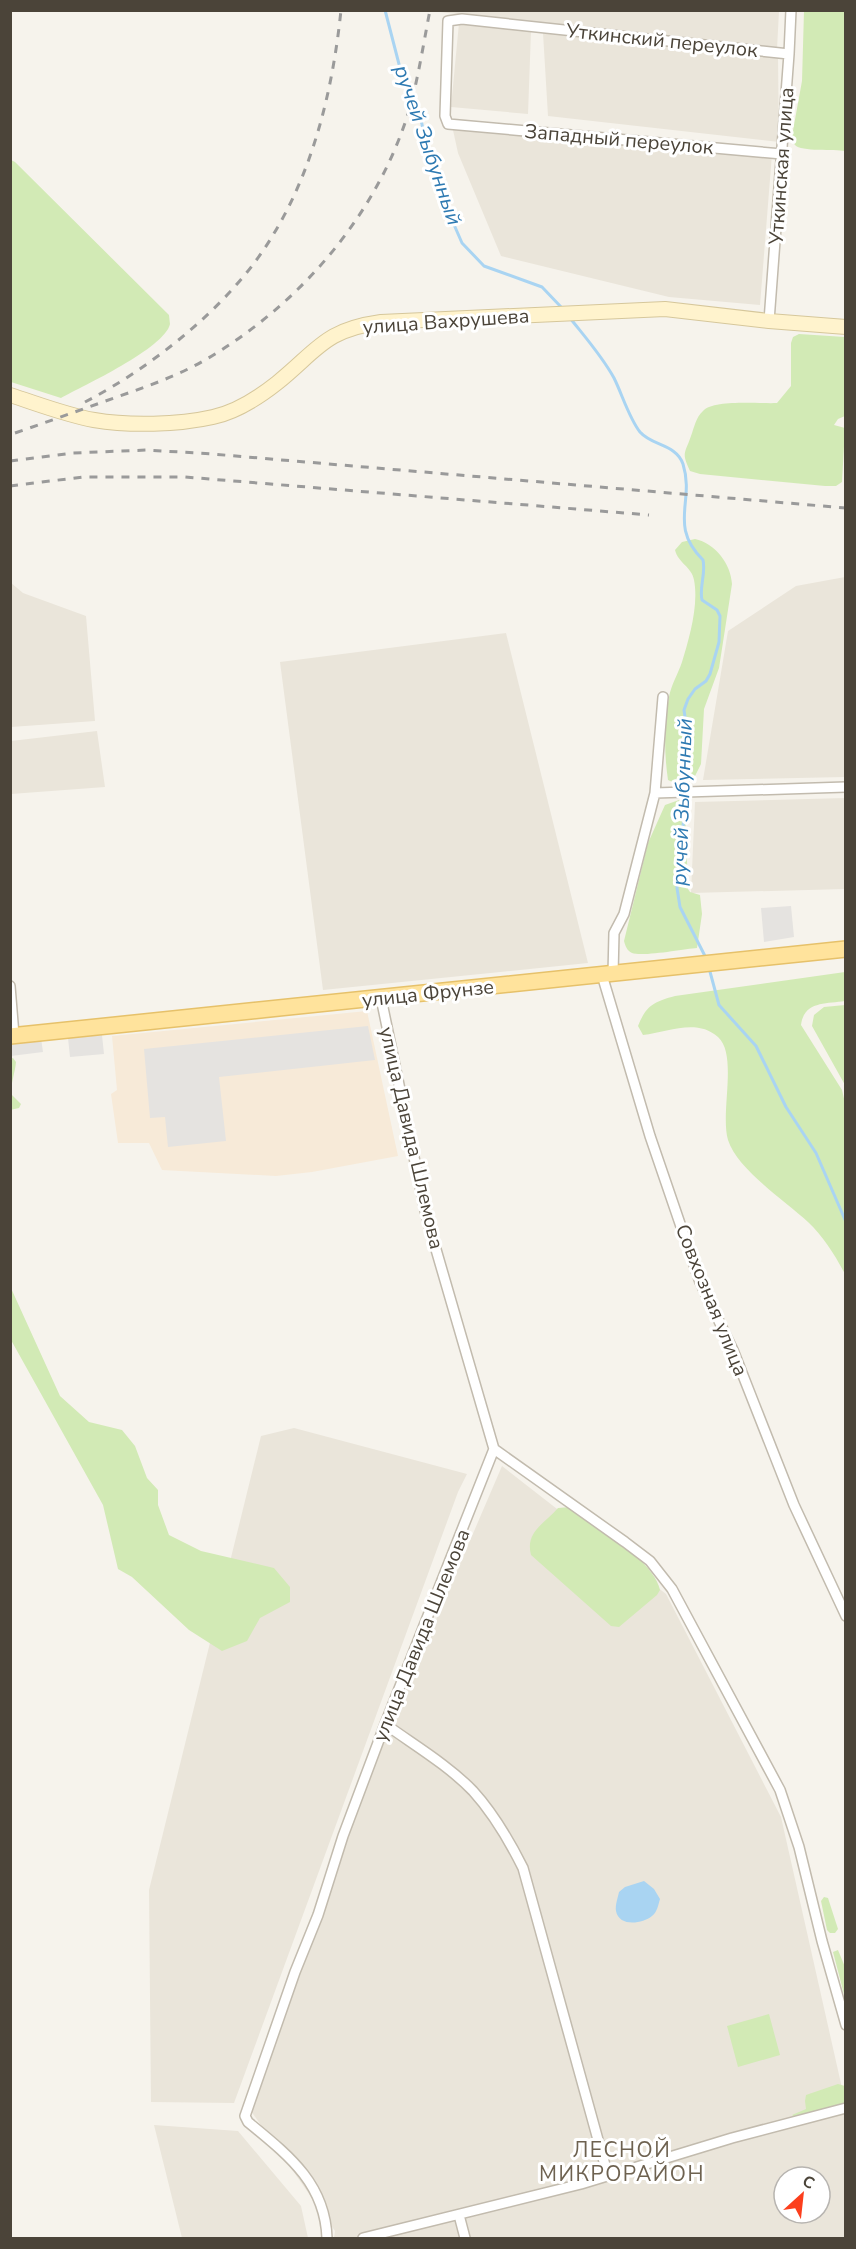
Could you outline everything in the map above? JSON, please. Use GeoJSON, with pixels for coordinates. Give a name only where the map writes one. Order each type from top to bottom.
{"type":"FeatureCollection","features":[{"type":"Feature","properties":{"kind":"main road","name":"улица Вахрушева"},"geometry":{"type":"LineString","coordinates":[[10,395],[94,420],[148,423],[182,422],[214,417],[250,402],[336,333],[356,326],[381,322],[665,309],[846,327]]}},
{"type":"Feature","properties":{"kind":"main road","name":"улица Фрунзе"},"geometry":{"type":"LineString","coordinates":[[12,1036],[846,949]]}},
{"type":"Feature","properties":{"kind":"street","name":"Уткинская улица"},"geometry":{"type":"LineString","coordinates":[[769,321],[791,10]]}},
{"type":"Feature","properties":{"kind":"street","name":"Уткинский переулок"},"geometry":{"type":"LineString","coordinates":[[456,126],[448,124],[444,116],[448,21],[462,19],[789,54]]}},
{"type":"Feature","properties":{"kind":"street","name":"Западный переулок"},"geometry":{"type":"LineString","coordinates":[[456,126],[532,130],[782,154]]}},
{"type":"Feature","properties":{"kind":"street","name":"Совхозная улица"},"geometry":{"type":"LineString","coordinates":[[663,697],[655,793],[624,914],[614,933],[608,974],[650,1136],[700,1282],[733,1350],[794,1505],[846,1616]]}},
{"type":"Feature","properties":{"kind":"street"},"geometry":{"type":"LineString","coordinates":[[655,793],[846,787]]}},
{"type":"Feature","properties":{"kind":"street"},"geometry":{"type":"LineString","coordinates":[[10,986],[12,1036]]}},
{"type":"Feature","properties":{"kind":"street","name":"улица Давида Шлемова"},"geometry":{"type":"LineString","coordinates":[[327,2236],[318,2193],[289,2156],[248,2122],[245,2116],[295,1972],[318,1915],[343,1836],[437,1590],[464,1529],[494,1449],[426,1215],[381,998]]}},
{"type":"Feature","properties":{"kind":"street"},"geometry":{"type":"LineString","coordinates":[[494,1449],[650,1561],[672,1589],[780,1790],[799,1847],[846,2025]]}},
{"type":"Feature","properties":{"kind":"street"},"geometry":{"type":"LineString","coordinates":[[385,1724],[445,1767],[473,1792],[510,1842],[523,1868],[608,2176]]}},
{"type":"Feature","properties":{"kind":"street"},"geometry":{"type":"LineString","coordinates":[[363,2238],[608,2176],[732,2138],[846,2108]]}},
{"type":"Feature","properties":{"kind":"street"},"geometry":{"type":"LineString","coordinates":[[459,2215],[465,2238]]}},
{"type":"Feature","properties":{"kind":"street"},"geometry":{"type":"LineString","coordinates":[[327,2236],[337,2238]]}},
{"type":"Feature","properties":{"kind":"shaded area"},"geometry":{"type":"Polygon","coordinates":[[[439,10],[779,11],[777,49],[439,12],[439,10]]]}},
{"type":"Feature","properties":{"kind":"shaded area"},"geometry":{"type":"Polygon","coordinates":[[[459,23],[531,31],[528,114],[451,107],[459,23]]]}},
{"type":"Feature","properties":{"kind":"shaded area"},"geometry":{"type":"Polygon","coordinates":[[[543,33],[778,57],[779,142],[548,116],[543,33]]]}},
{"type":"Feature","properties":{"kind":"shaded area"},"geometry":{"type":"Polygon","coordinates":[[[453,130],[772,154],[760,305],[669,297],[501,256],[458,153],[453,130]]]}},
{"type":"Feature","properties":{"kind":"shaded area"},"geometry":{"type":"Polygon","coordinates":[[[845,577],[845,777],[703,780],[728,631],[796,586],[845,577]]]}},
{"type":"Feature","properties":{"kind":"shaded area"},"geometry":{"type":"Polygon","coordinates":[[[10,582],[23,593],[86,616],[95,721],[11,727],[10,582]]]}},
{"type":"Feature","properties":{"kind":"shaded area"},"geometry":{"type":"Polygon","coordinates":[[[506,633],[588,963],[323,990],[280,662],[506,633]]]}},
{"type":"Feature","properties":{"kind":"shaded area"},"geometry":{"type":"Polygon","coordinates":[[[97,731],[105,787],[11,794],[11,741],[97,731]]]}},
{"type":"Feature","properties":{"kind":"shaded area"},"geometry":{"type":"Polygon","coordinates":[[[845,798],[845,889],[691,893],[695,802],[845,798]]]}},
{"type":"Feature","properties":{"kind":"shaded area"},"geometry":{"type":"Polygon","coordinates":[[[791,906],[794,937],[764,942],[761,908],[791,906]]]}},
{"type":"Feature","properties":{"kind":"shaded area"},"geometry":{"type":"Polygon","coordinates":[[[367,1011],[398,1156],[312,1172],[276,1176],[162,1170],[149,1143],[118,1143],[111,1094],[117,1090],[112,1036],[367,1011]]]}},
{"type":"Feature","properties":{"kind":"shaded area"},"geometry":{"type":"Polygon","coordinates":[[[368,1026],[375,1060],[219,1077],[226,1141],[168,1147],[165,1117],[150,1118],[144,1049],[368,1026]]]}},
{"type":"Feature","properties":{"kind":"shaded area"},"geometry":{"type":"Polygon","coordinates":[[[102,1035],[104,1054],[70,1057],[68,1038],[102,1035]]]}},
{"type":"Feature","properties":{"kind":"shaded area"},"geometry":{"type":"Polygon","coordinates":[[[41,1038],[43,1052],[11,1056],[11,1041],[41,1038]]]}},
{"type":"Feature","properties":{"kind":"shaded area"},"geometry":{"type":"Polygon","coordinates":[[[294,1428],[467,1474],[458,1492],[234,2103],[151,2102],[149,1890],[261,1436],[294,1428]]]}},
{"type":"Feature","properties":{"kind":"shaded area","name":"ЛЕСНОЙ МИКРОРАЙОН"},"geometry":{"type":"Polygon","coordinates":[[[502,1466],[666,1594],[781,1817],[846,2112],[845,2238],[334,2238],[335,2231],[251,2111],[375,1762],[502,1466]]]}},
{"type":"Feature","properties":{"kind":"shaded area"},"geometry":{"type":"Polygon","coordinates":[[[154,2125],[238,2131],[301,2206],[308,2238],[182,2238],[154,2125]]]}},
{"type":"Feature","properties":{"kind":"green space"},"geometry":{"type":"Polygon","coordinates":[[[804,11],[845,11],[845,151],[804,149],[795,145],[792,140],[802,81],[804,11]]]}},
{"type":"Feature","properties":{"kind":"green space"},"geometry":{"type":"Polygon","coordinates":[[[11,160],[169,315],[170,324],[165,334],[154,344],[122,366],[61,398],[11,382],[11,160]]]}},
{"type":"Feature","properties":{"kind":"green space"},"geometry":{"type":"Polygon","coordinates":[[[799,334],[845,337],[845,416],[838,419],[834,425],[845,428],[842,482],[836,486],[825,486],[700,474],[690,471],[685,453],[701,413],[709,407],[727,403],[777,403],[791,386],[791,343],[793,337],[799,334]]]}},
{"type":"Feature","properties":{"kind":"green space"},"geometry":{"type":"Polygon","coordinates":[[[695,539],[709,545],[721,556],[729,569],[732,584],[719,668],[704,709],[701,764],[688,784],[679,785],[668,780],[665,749],[666,718],[670,693],[690,633],[695,590],[693,576],[675,550],[682,542],[695,539]]]}},
{"type":"Feature","properties":{"kind":"green space"},"geometry":{"type":"Polygon","coordinates":[[[679,800],[685,807],[688,889],[700,895],[702,914],[697,948],[632,953],[624,941],[648,843],[665,805],[679,800]]]}},
{"type":"Feature","properties":{"kind":"green space"},"geometry":{"type":"Polygon","coordinates":[[[845,972],[845,1001],[811,1008],[803,1017],[801,1025],[842,1090],[845,1103],[845,1274],[813,1227],[751,1173],[733,1151],[726,1129],[727,1057],[724,1045],[718,1037],[710,1031],[692,1027],[643,1035],[638,1026],[647,1009],[661,1000],[675,996],[845,972]]]}},
{"type":"Feature","properties":{"kind":"green space"},"geometry":{"type":"Polygon","coordinates":[[[846,1005],[845,1085],[812,1026],[814,1015],[824,1007],[846,1005]]]}},
{"type":"Feature","properties":{"kind":"green space"},"geometry":{"type":"Polygon","coordinates":[[[13,1058],[16,1062],[11,1094],[21,1104],[19,1108],[10,1110],[10,1059],[13,1058]]]}},
{"type":"Feature","properties":{"kind":"green space"},"geometry":{"type":"Polygon","coordinates":[[[10,1286],[60,1396],[89,1422],[122,1430],[135,1446],[147,1478],[158,1490],[158,1505],[169,1535],[201,1551],[274,1568],[290,1587],[290,1602],[260,1618],[247,1641],[222,1651],[189,1630],[132,1577],[118,1569],[103,1505],[11,1340],[10,1286]]]}},
{"type":"Feature","properties":{"kind":"green space"},"geometry":{"type":"Polygon","coordinates":[[[570,1507],[635,1555],[647,1567],[660,1590],[619,1627],[611,1626],[531,1555],[531,1540],[537,1529],[558,1508],[570,1507]]]}},
{"type":"Feature","properties":{"kind":"green space"},"geometry":{"type":"Polygon","coordinates":[[[824,1897],[828,1898],[838,1929],[835,1933],[827,1930],[821,1901],[824,1897]]]}},
{"type":"Feature","properties":{"kind":"green space"},"geometry":{"type":"Polygon","coordinates":[[[838,1950],[845,1967],[845,1998],[833,1952],[838,1950]]]}},
{"type":"Feature","properties":{"kind":"green space"},"geometry":{"type":"Polygon","coordinates":[[[769,2014],[780,2055],[738,2067],[727,2026],[769,2014]]]}},
{"type":"Feature","properties":{"kind":"green space"},"geometry":{"type":"Polygon","coordinates":[[[838,2084],[845,2086],[845,2106],[796,2118],[792,2115],[806,2109],[806,2095],[838,2084]]]}},
{"type":"Feature","properties":{"kind":"water"},"geometry":{"type":"Polygon","coordinates":[[[644,1881],[654,1889],[660,1899],[655,1913],[648,1919],[637,1922],[621,1920],[616,1911],[619,1892],[625,1887],[644,1881]]]}},
{"type":"Feature","properties":{"kind":"waterway","name":"ручей Зыбунный"},"geometry":{"type":"LineString","coordinates":[[385,10],[400,68],[422,124],[424,142],[435,181],[462,243],[484,266],[542,287],[562,308]]}},
{"type":"Feature","properties":{"kind":"waterway","name":"ручей Зыбунный"},"geometry":{"type":"LineString","coordinates":[[570,318],[609,370],[640,432],[680,457],[686,478],[684,524],[687,536],[703,560],[702,600],[717,610],[720,616],[719,642],[710,674],[706,681],[695,689],[684,710],[688,738],[677,888],[680,907],[706,958]]}},
{"type":"Feature","properties":{"kind":"waterway","name":"ручей Зыбунный"},"geometry":{"type":"LineString","coordinates":[[709,968],[719,1005],[756,1046],[786,1107],[816,1153],[846,1222]]}},
{"type":"Feature","properties":{"kind":"railway"},"geometry":{"type":"LineString","coordinates":[[85,402],[138,370],[190,330],[236,285],[273,235],[300,183],[319,127],[333,69],[341,10]]}},
{"type":"Feature","properties":{"kind":"railway"},"geometry":{"type":"LineString","coordinates":[[15,433],[154,384],[192,367],[240,337],[273,312],[304,283],[358,218],[397,144],[414,92],[430,10]]}},
{"type":"Feature","properties":{"kind":"railway"},"geometry":{"type":"LineString","coordinates":[[10,461],[73,453],[147,450],[846,508]]}},
{"type":"Feature","properties":{"kind":"railway"},"geometry":{"type":"LineString","coordinates":[[10,486],[83,477],[185,477],[649,515]]}},
{"type":"Feature","properties":{"kind":"district","name":"ЛЕСНОЙ МИКРОРАЙОН"},"geometry":{"type":"Point","coordinates":[622,2162]}}]}
